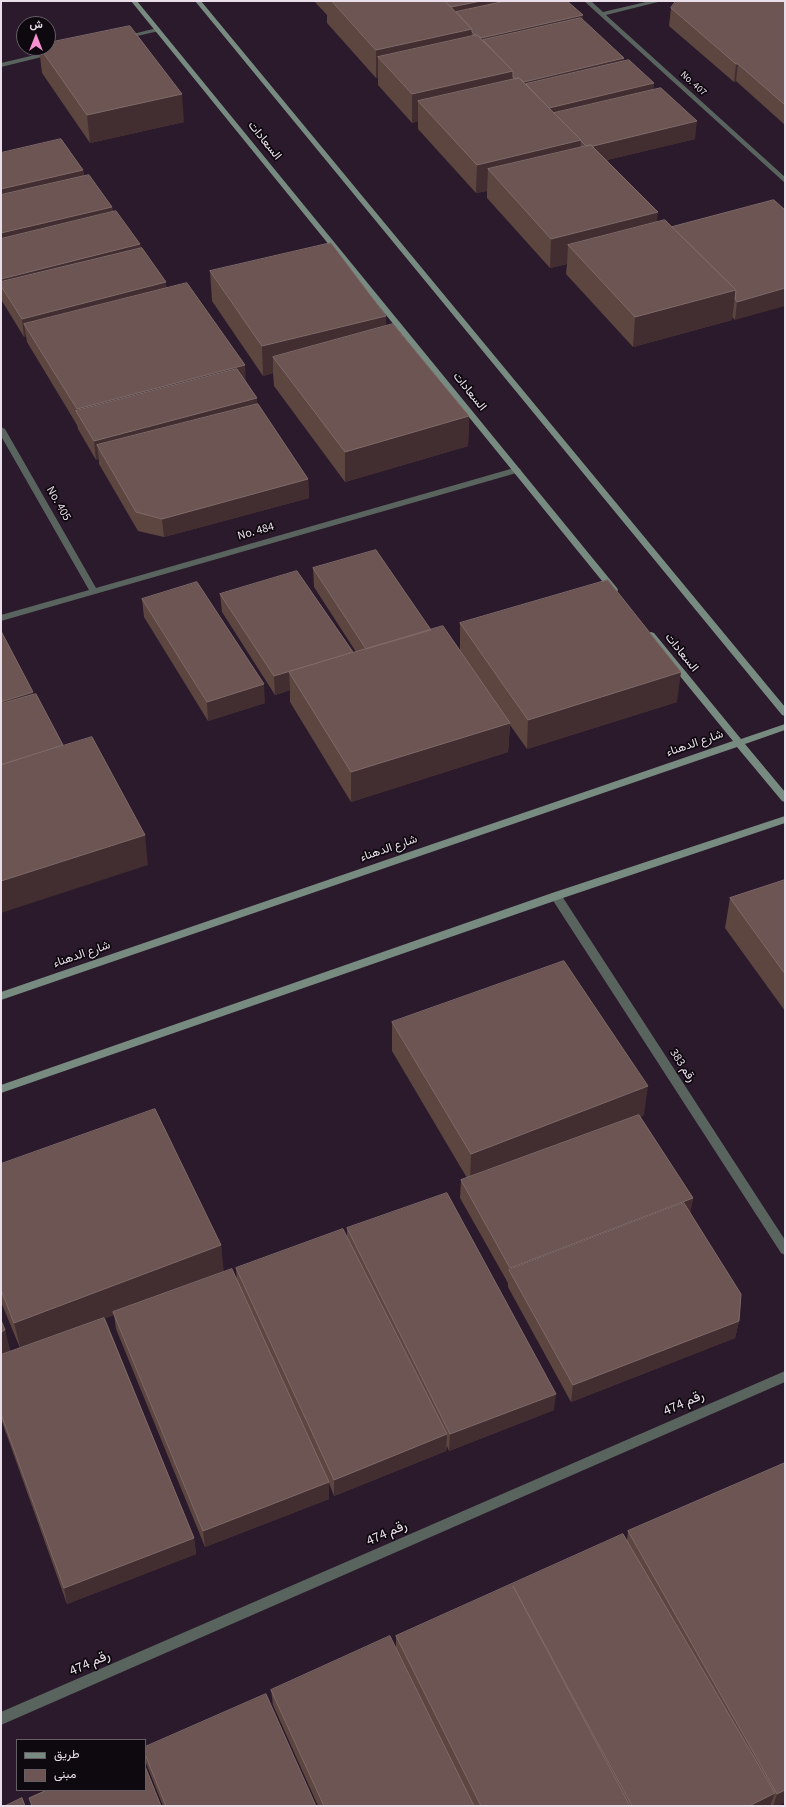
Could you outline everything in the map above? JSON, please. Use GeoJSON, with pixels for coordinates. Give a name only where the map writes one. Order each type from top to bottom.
{"type":"FeatureCollection","features":[{"type":"Feature","properties":{"kind":"street","name":"السعادات"},"geometry":{"type":"LineString","coordinates":[[134,1],[618,594]]}},
{"type":"Feature","properties":{"kind":"street"},"geometry":{"type":"LineString","coordinates":[[198,1],[785,713]]}},
{"type":"Feature","properties":{"kind":"street","name":"No. 407"},"geometry":{"type":"LineString","coordinates":[[587,1],[785,181]]}},
{"type":"Feature","properties":{"kind":"street"},"geometry":{"type":"LineString","coordinates":[[601,14],[659,1]]}},
{"type":"Feature","properties":{"kind":"street"},"geometry":{"type":"LineString","coordinates":[[120,38],[157,30]]}},
{"type":"Feature","properties":{"kind":"street"},"geometry":{"type":"LineString","coordinates":[[1,65],[61,51]]}},
{"type":"Feature","properties":{"kind":"street","name":"No. 405"},"geometry":{"type":"LineString","coordinates":[[1,429],[94,591]]}},
{"type":"Feature","properties":{"kind":"street","name":"No. 484"},"geometry":{"type":"LineString","coordinates":[[1,618],[517,470]]}},
{"type":"Feature","properties":{"kind":"street","name":"السعادات"},"geometry":{"type":"LineString","coordinates":[[643,625],[785,799]]}},
{"type":"Feature","properties":{"kind":"street","name":"شارع الدهناء"},"geometry":{"type":"LineString","coordinates":[[1,996],[785,727]]}},
{"type":"Feature","properties":{"kind":"street"},"geometry":{"type":"LineString","coordinates":[[1,1089],[556,896],[785,819]]}},
{"type":"Feature","properties":{"kind":"street","name":"رقم 383"},"geometry":{"type":"LineString","coordinates":[[556,896],[785,1250]]}},
{"type":"Feature","properties":{"kind":"street","name":"رقم 474"},"geometry":{"type":"LineString","coordinates":[[1,1720],[785,1376]]}},
{"type":"Feature","properties":{"kind":"building"},"geometry":{"type":"Polygon","coordinates":[[[332,1],[445,1],[472,29],[376,50],[332,1]]]}},
{"type":"Feature","properties":{"kind":"building"},"geometry":{"type":"Polygon","coordinates":[[[445,1],[481,1],[451,7],[445,1]]]}},
{"type":"Feature","properties":{"kind":"building"},"geometry":{"type":"Polygon","coordinates":[[[506,1],[567,1],[583,15],[481,38],[472,32],[472,29],[456,12],[506,1]]]}},
{"type":"Feature","properties":{"kind":"building"},"geometry":{"type":"Polygon","coordinates":[[[676,1],[785,1],[785,105],[671,8],[676,1]]]}},
{"type":"Feature","properties":{"kind":"building"},"geometry":{"type":"Polygon","coordinates":[[[581,18],[624,58],[524,82],[519,78],[515,79],[513,77],[513,71],[483,40],[581,18]]]}},
{"type":"Feature","properties":{"kind":"building"},"geometry":{"type":"Polygon","coordinates":[[[130,26],[182,94],[87,115],[46,56],[56,56],[56,41],[130,26]]]}},
{"type":"Feature","properties":{"kind":"building"},"geometry":{"type":"Polygon","coordinates":[[[477,35],[513,71],[412,94],[378,57],[477,35]]]}},
{"type":"Feature","properties":{"kind":"building"},"geometry":{"type":"Polygon","coordinates":[[[629,60],[654,83],[549,108],[526,84],[629,60]]]}},
{"type":"Feature","properties":{"kind":"building"},"geometry":{"type":"Polygon","coordinates":[[[519,78],[581,140],[477,165],[418,101],[519,78]]]}},
{"type":"Feature","properties":{"kind":"building"},"geometry":{"type":"Polygon","coordinates":[[[661,88],[697,121],[593,146],[586,146],[554,113],[661,88]]]}},
{"type":"Feature","properties":{"kind":"building"},"geometry":{"type":"Polygon","coordinates":[[[61,139],[83,170],[1,189],[1,153],[61,139]]]}},
{"type":"Feature","properties":{"kind":"building"},"geometry":{"type":"Polygon","coordinates":[[[591,145],[658,212],[551,239],[488,169],[591,145]]]}},
{"type":"Feature","properties":{"kind":"building"},"geometry":{"type":"Polygon","coordinates":[[[89,175],[112,207],[1,233],[1,195],[89,175]]]}},
{"type":"Feature","properties":{"kind":"building"},"geometry":{"type":"Polygon","coordinates":[[[774,200],[785,210],[785,288],[737,302],[735,299],[736,290],[672,227],[774,200]]]}},
{"type":"Feature","properties":{"kind":"building"},"geometry":{"type":"Polygon","coordinates":[[[116,211],[140,244],[1,279],[1,239],[116,211]]]}},
{"type":"Feature","properties":{"kind":"building"},"geometry":{"type":"Polygon","coordinates":[[[665,220],[736,290],[635,317],[568,245],[665,220]]]}},
{"type":"Feature","properties":{"kind":"building"},"geometry":{"type":"Polygon","coordinates":[[[331,243],[386,316],[262,346],[210,271],[331,243]]]}},
{"type":"Feature","properties":{"kind":"building"},"geometry":{"type":"Polygon","coordinates":[[[142,248],[166,282],[22,319],[1,286],[1,282],[142,248]]]}},
{"type":"Feature","properties":{"kind":"building"},"geometry":{"type":"Polygon","coordinates":[[[187,283],[245,365],[77,409],[24,324],[187,283]]]}},
{"type":"Feature","properties":{"kind":"building"},"geometry":{"type":"Polygon","coordinates":[[[393,324],[469,416],[345,452],[273,357],[393,324]]]}},
{"type":"Feature","properties":{"kind":"building"},"geometry":{"type":"Polygon","coordinates":[[[237,369],[257,398],[94,441],[76,411],[237,369]]]}},
{"type":"Feature","properties":{"kind":"building"},"geometry":{"type":"Polygon","coordinates":[[[258,404],[308,479],[162,519],[136,512],[97,445],[258,404]]]}},
{"type":"Feature","properties":{"kind":"building"},"geometry":{"type":"Polygon","coordinates":[[[376,550],[431,630],[366,649],[313,568],[376,550]]]}},
{"type":"Feature","properties":{"kind":"building"},"geometry":{"type":"Polygon","coordinates":[[[297,571],[353,652],[274,676],[220,594],[297,571]]]}},
{"type":"Feature","properties":{"kind":"building"},"geometry":{"type":"Polygon","coordinates":[[[608,580],[681,672],[528,720],[460,623],[608,580]]]}},
{"type":"Feature","properties":{"kind":"building"},"geometry":{"type":"Polygon","coordinates":[[[197,582],[264,684],[207,702],[142,599],[197,582]]]}},
{"type":"Feature","properties":{"kind":"building"},"geometry":{"type":"Polygon","coordinates":[[[443,626],[510,723],[351,772],[289,672],[443,626]]]}},
{"type":"Feature","properties":{"kind":"building"},"geometry":{"type":"Polygon","coordinates":[[[1,631],[33,692],[1,702],[1,631]]]}},
{"type":"Feature","properties":{"kind":"building"},"geometry":{"type":"Polygon","coordinates":[[[36,694],[63,745],[1,765],[1,704],[36,694]]]}},
{"type":"Feature","properties":{"kind":"building"},"geometry":{"type":"Polygon","coordinates":[[[92,737],[145,835],[1,881],[1,765],[92,737]]]}},
{"type":"Feature","properties":{"kind":"building"},"geometry":{"type":"Polygon","coordinates":[[[785,880],[785,974],[730,898],[785,880]]]}},
{"type":"Feature","properties":{"kind":"building"},"geometry":{"type":"Polygon","coordinates":[[[564,961],[648,1086],[471,1154],[392,1022],[564,961]]]}},
{"type":"Feature","properties":{"kind":"building"},"geometry":{"type":"Polygon","coordinates":[[[155,1109],[221,1245],[14,1323],[1,1290],[1,1164],[155,1109]]]}},
{"type":"Feature","properties":{"kind":"building"},"geometry":{"type":"Polygon","coordinates":[[[639,1115],[693,1198],[510,1268],[461,1180],[639,1115]]]}},
{"type":"Feature","properties":{"kind":"building"},"geometry":{"type":"Polygon","coordinates":[[[447,1193],[556,1394],[450,1434],[347,1228],[447,1193]]]}},
{"type":"Feature","properties":{"kind":"building"},"geometry":{"type":"Polygon","coordinates":[[[684,1203],[741,1294],[739,1321],[573,1385],[509,1270],[684,1203]]]}},
{"type":"Feature","properties":{"kind":"building"},"geometry":{"type":"Polygon","coordinates":[[[343,1229],[447,1434],[334,1480],[236,1268],[343,1229]]]}},
{"type":"Feature","properties":{"kind":"building"},"geometry":{"type":"Polygon","coordinates":[[[232,1269],[329,1482],[203,1531],[113,1312],[232,1269]]]}},
{"type":"Feature","properties":{"kind":"building"},"geometry":{"type":"Polygon","coordinates":[[[104,1318],[194,1538],[64,1588],[1,1414],[1,1355],[104,1318]]]}},
{"type":"Feature","properties":{"kind":"building"},"geometry":{"type":"Polygon","coordinates":[[[1,1320],[5,1330],[1,1332],[1,1320]]]}},
{"type":"Feature","properties":{"kind":"building"},"geometry":{"type":"Polygon","coordinates":[[[785,1463],[785,1790],[777,1794],[628,1531],[785,1463]]]}},
{"type":"Feature","properties":{"kind":"building"},"geometry":{"type":"Polygon","coordinates":[[[623,1534],[775,1793],[749,1806],[632,1806],[513,1586],[630,1806],[481,1806],[396,1636],[623,1534]]]}},
{"type":"Feature","properties":{"kind":"building"},"geometry":{"type":"Polygon","coordinates":[[[390,1636],[474,1806],[324,1806],[271,1690],[390,1636]]]}},
{"type":"Feature","properties":{"kind":"building"},"geometry":{"type":"Polygon","coordinates":[[[266,1694],[316,1806],[166,1806],[146,1756],[146,1747],[266,1694]]]}},
{"type":"Feature","properties":{"kind":"building"},"geometry":{"type":"Polygon","coordinates":[[[146,1768],[161,1806],[32,1806],[29,1798],[45,1791],[146,1791],[146,1768]]]}},
{"type":"Feature","properties":{"kind":"building"},"geometry":{"type":"Polygon","coordinates":[[[22,1798],[25,1806],[5,1806],[22,1798]]]}}]}
